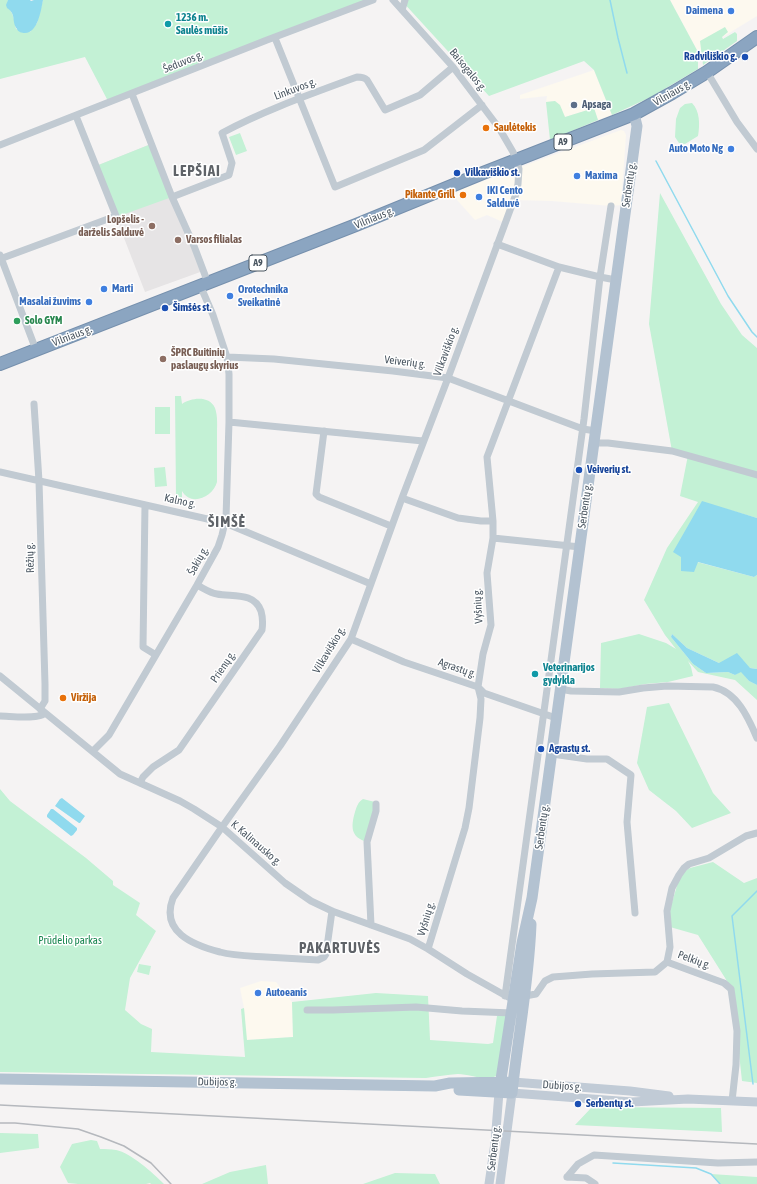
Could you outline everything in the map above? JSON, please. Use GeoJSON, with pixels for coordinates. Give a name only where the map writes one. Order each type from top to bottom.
{"type":"FeatureCollection","features":[{"type":"Feature","properties":{"kind":"highway","name":"Vilniaus g."},"geometry":{"type":"LineString","coordinates":[[0,364],[356,225],[634,114],[707,72],[757,37]]}},
{"type":"Feature","properties":{"kind":"main road","name":"Serbentų g."},"geometry":{"type":"LineString","coordinates":[[489,1184],[495,1143],[500,1087],[512,1013],[509,998],[532,898],[637,126],[634,114]]}},
{"type":"Feature","properties":{"kind":"main road","name":"Serbentų g."},"geometry":{"type":"LineString","coordinates":[[500,1184],[525,996],[530,944],[532,898]]}},
{"type":"Feature","properties":{"kind":"main road","name":"Dubijos g."},"geometry":{"type":"LineString","coordinates":[[0,1079],[435,1086],[449,1089],[513,1087],[630,1091],[688,1099],[757,1102]]}},
{"type":"Feature","properties":{"kind":"street","name":"Šeduvos g."},"geometry":{"type":"LineString","coordinates":[[0,145],[373,0]]}},
{"type":"Feature","properties":{"kind":"street","name":"Baisogalos g."},"geometry":{"type":"LineString","coordinates":[[393,0],[453,67],[499,128],[516,160]]}},
{"type":"Feature","properties":{"kind":"street"},"geometry":{"type":"LineString","coordinates":[[402,10],[405,0]]}},
{"type":"Feature","properties":{"kind":"street"},"geometry":{"type":"LineString","coordinates":[[275,38],[335,187],[424,150],[482,105]]}},
{"type":"Feature","properties":{"kind":"street","name":"Linkuvos g."},"geometry":{"type":"LineString","coordinates":[[172,197],[229,175],[232,163],[222,133],[244,121],[357,77],[365,78],[367,80],[385,110],[420,95],[453,67]]}},
{"type":"Feature","properties":{"kind":"street"},"geometry":{"type":"LineString","coordinates":[[707,72],[737,122],[757,149]]}},
{"type":"Feature","properties":{"kind":"street","name":"Šakių g."},"geometry":{"type":"LineString","coordinates":[[93,751],[109,735],[197,585],[218,547],[225,523],[226,512],[229,422],[227,356],[204,284],[194,246],[172,197],[132,94]]}},
{"type":"Feature","properties":{"kind":"street"},"geometry":{"type":"LineString","coordinates":[[36,350],[0,257],[116,216],[76,116]]}},
{"type":"Feature","properties":{"kind":"street","name":"Vilkaviškio g."},"geometry":{"type":"LineString","coordinates":[[332,911],[326,954],[318,960],[220,952],[190,942],[172,925],[170,906],[222,827],[280,746],[351,639],[423,441],[516,194],[519,168],[516,160]]}},
{"type":"Feature","properties":{"kind":"street"},"geometry":{"type":"LineString","coordinates":[[509,998],[544,714],[583,429],[600,277],[611,206]]}},
{"type":"Feature","properties":{"kind":"street"},"geometry":{"type":"LineString","coordinates":[[497,244],[559,267],[616,280]]}},
{"type":"Feature","properties":{"kind":"street","name":"Vyšnių g."},"geometry":{"type":"LineString","coordinates":[[428,949],[465,828],[469,808],[480,718],[481,699],[478,687],[483,654],[491,625],[487,573],[493,538],[493,521],[487,457],[559,267]]}},
{"type":"Feature","properties":{"kind":"street","name":"Veiverių g."},"geometry":{"type":"LineString","coordinates":[[227,356],[274,359],[448,378],[583,429],[596,431]]}},
{"type":"Feature","properties":{"kind":"street","name":"Rėžių g."},"geometry":{"type":"LineString","coordinates":[[34,404],[39,481],[45,701],[43,711]]}},
{"type":"Feature","properties":{"kind":"street"},"geometry":{"type":"LineString","coordinates":[[229,422],[324,430],[423,441]]}},
{"type":"Feature","properties":{"kind":"street"},"geometry":{"type":"LineString","coordinates":[[324,430],[316,494],[319,497],[392,526]]}},
{"type":"Feature","properties":{"kind":"street"},"geometry":{"type":"LineString","coordinates":[[594,443],[608,443],[672,451],[757,475]]}},
{"type":"Feature","properties":{"kind":"street","name":"Kalno g."},"geometry":{"type":"LineString","coordinates":[[0,472],[225,523],[371,584]]}},
{"type":"Feature","properties":{"kind":"street"},"geometry":{"type":"LineString","coordinates":[[402,498],[458,518],[493,521]]}},
{"type":"Feature","properties":{"kind":"street"},"geometry":{"type":"LineString","coordinates":[[145,505],[143,647],[156,655]]}},
{"type":"Feature","properties":{"kind":"street"},"geometry":{"type":"LineString","coordinates":[[493,538],[580,547]]}},
{"type":"Feature","properties":{"kind":"street","name":"Prienų g."},"geometry":{"type":"LineString","coordinates":[[140,782],[143,776],[153,767],[180,750],[262,630],[263,616],[254,601],[245,597],[216,594],[197,585]]}},
{"type":"Feature","properties":{"kind":"street","name":"Agrastų g."},"geometry":{"type":"LineString","coordinates":[[351,639],[404,662],[478,687],[484,693],[556,718]]}},
{"type":"Feature","properties":{"kind":"street","name":"K. Kalinausko g."},"geometry":{"type":"LineString","coordinates":[[0,676],[120,774],[189,806],[222,827],[285,883],[311,901],[332,911],[410,940],[428,949],[467,974],[509,998]]}},
{"type":"Feature","properties":{"kind":"street"},"geometry":{"type":"LineString","coordinates":[[560,689],[571,691],[619,692],[667,686],[720,688],[727,692],[738,703],[757,738]]}},
{"type":"Feature","properties":{"kind":"street"},"geometry":{"type":"LineString","coordinates":[[0,716],[35,717],[43,715],[43,711]]}},
{"type":"Feature","properties":{"kind":"street"},"geometry":{"type":"LineString","coordinates":[[552,754],[587,759],[607,759],[631,775],[627,822],[635,913]]}},
{"type":"Feature","properties":{"kind":"street"},"geometry":{"type":"LineString","coordinates":[[371,925],[367,842],[376,811],[376,804]]}},
{"type":"Feature","properties":{"kind":"street","name":"Pelkių g."},"geometry":{"type":"LineString","coordinates":[[732,1101],[736,1065],[737,1031],[731,989],[724,983],[667,962],[670,947],[667,911],[672,888],[684,868],[689,864],[709,858],[746,836],[757,833]]}},
{"type":"Feature","properties":{"kind":"street"},"geometry":{"type":"LineString","coordinates":[[525,996],[536,994],[545,981],[553,977],[655,972],[667,962]]}},
{"type":"Feature","properties":{"kind":"street"},"geometry":{"type":"LineString","coordinates":[[307,1010],[416,1006],[462,1011],[512,1013]]}},
{"type":"Feature","properties":{"kind":"street"},"geometry":{"type":"LineString","coordinates":[[567,1180],[578,1164],[594,1156],[718,1162],[757,1162]]}},
{"type":"Feature","properties":{"kind":"street"},"geometry":{"type":"LineString","coordinates":[[567,1180],[586,1178],[595,1184]]}},
{"type":"Feature","properties":{"kind":"shaded area"},"geometry":{"type":"Polygon","coordinates":[[[670,0],[757,0],[757,16],[698,52],[670,0]]]}},
{"type":"Feature","properties":{"kind":"shaded area"},"geometry":{"type":"Polygon","coordinates":[[[594,70],[612,115],[598,120],[594,108],[565,117],[555,101],[546,102],[547,96],[520,99],[520,95],[594,70]]]}},
{"type":"Feature","properties":{"kind":"shaded area"},"geometry":{"type":"Polygon","coordinates":[[[621,130],[624,131],[626,135],[621,205],[611,206],[552,201],[514,200],[505,223],[487,215],[475,220],[457,200],[455,195],[459,190],[621,130]]]}},
{"type":"Feature","properties":{"kind":"shaded area","name":"Lopšelis - darželis Salduvė"},"geometry":{"type":"Polygon","coordinates":[[[151,144],[203,271],[145,292],[96,166],[151,144]]]}},
{"type":"Feature","properties":{"kind":"shaded area"},"geometry":{"type":"Polygon","coordinates":[[[261,981],[276,982],[292,1002],[293,1037],[246,1040],[244,1008],[240,988],[261,981]]]}},
{"type":"Feature","properties":{"kind":"green space"},"geometry":{"type":"Polygon","coordinates":[[[0,0],[8,0],[7,7],[12,14],[16,29],[30,32],[37,23],[43,0],[373,0],[109,103],[85,57],[0,79],[0,0]]]}},
{"type":"Feature","properties":{"kind":"green space"},"geometry":{"type":"Polygon","coordinates":[[[401,0],[670,0],[698,52],[698,69],[651,97],[612,115],[594,70],[584,61],[489,96],[401,0]]]}},
{"type":"Feature","properties":{"kind":"green space"},"geometry":{"type":"Polygon","coordinates":[[[725,27],[728,32],[722,37],[723,39],[735,32],[737,34],[737,41],[703,65],[700,41],[725,27]]]}},
{"type":"Feature","properties":{"kind":"green space"},"geometry":{"type":"Polygon","coordinates":[[[555,101],[560,105],[565,117],[594,108],[598,120],[550,140],[546,102],[555,101]]]}},
{"type":"Feature","properties":{"kind":"green space"},"geometry":{"type":"Polygon","coordinates":[[[692,103],[697,110],[699,118],[698,136],[685,144],[679,143],[675,137],[676,119],[680,108],[685,104],[692,103]]]}},
{"type":"Feature","properties":{"kind":"green space"},"geometry":{"type":"Polygon","coordinates":[[[240,133],[247,151],[236,155],[229,137],[240,133]]]}},
{"type":"Feature","properties":{"kind":"green space"},"geometry":{"type":"Polygon","coordinates":[[[151,144],[172,197],[116,216],[96,166],[151,144]]]}},
{"type":"Feature","properties":{"kind":"green space"},"geometry":{"type":"Polygon","coordinates":[[[660,193],[721,304],[742,335],[757,348],[757,518],[702,502],[681,557],[681,570],[697,562],[754,577],[757,575],[757,669],[719,663],[687,648],[672,634],[671,637],[693,664],[706,673],[728,672],[735,675],[741,671],[749,681],[757,685],[757,700],[735,680],[698,672],[688,661],[693,676],[668,682],[645,684],[619,689],[600,688],[601,643],[639,634],[666,643],[676,649],[665,635],[644,600],[667,548],[698,502],[680,496],[688,455],[672,451],[649,324],[660,193]]]}},
{"type":"Feature","properties":{"kind":"green space"},"geometry":{"type":"Polygon","coordinates":[[[175,396],[181,396],[182,404],[190,400],[204,399],[212,404],[216,411],[217,482],[215,487],[207,496],[201,498],[191,498],[186,496],[182,491],[182,499],[176,499],[175,396]]]}},
{"type":"Feature","properties":{"kind":"green space"},"geometry":{"type":"Polygon","coordinates":[[[155,407],[170,407],[170,434],[155,434],[155,407]]]}},
{"type":"Feature","properties":{"kind":"green space"},"geometry":{"type":"Polygon","coordinates":[[[165,467],[167,486],[155,487],[154,468],[165,467]]]}},
{"type":"Feature","properties":{"kind":"green space"},"geometry":{"type":"Polygon","coordinates":[[[669,703],[713,793],[731,813],[692,828],[676,811],[649,790],[637,763],[647,707],[669,703]]]}},
{"type":"Feature","properties":{"kind":"green space","name":"Prūdelio parkas"},"geometry":{"type":"Polygon","coordinates":[[[0,789],[10,801],[86,858],[113,881],[113,885],[140,903],[136,915],[156,931],[130,978],[125,1010],[141,1024],[152,1029],[151,1052],[245,1057],[241,1009],[244,1008],[247,1040],[293,1037],[292,1002],[376,993],[428,996],[430,1040],[488,1044],[493,1043],[497,1016],[509,1016],[499,1074],[490,1078],[458,1074],[426,1078],[0,1072],[0,789]]]}},
{"type":"Feature","properties":{"kind":"green space"},"geometry":{"type":"Polygon","coordinates":[[[363,799],[375,802],[367,842],[357,837],[353,830],[356,808],[363,799]]]}},
{"type":"Feature","properties":{"kind":"green space"},"geometry":{"type":"Polygon","coordinates":[[[713,862],[744,883],[757,878],[757,1083],[742,1081],[732,989],[698,935],[670,927],[670,909],[679,879],[685,871],[690,868],[713,862]]]}},
{"type":"Feature","properties":{"kind":"green space"},"geometry":{"type":"Polygon","coordinates":[[[139,964],[151,966],[149,975],[137,972],[139,964]]]}},
{"type":"Feature","properties":{"kind":"green space"},"geometry":{"type":"Polygon","coordinates":[[[592,1107],[721,1108],[722,1132],[575,1125],[592,1107]]]}},
{"type":"Feature","properties":{"kind":"green space"},"geometry":{"type":"Polygon","coordinates":[[[0,1133],[38,1134],[39,1148],[0,1153],[0,1133]]]}},
{"type":"Feature","properties":{"kind":"green space"},"geometry":{"type":"Polygon","coordinates":[[[91,1140],[97,1141],[100,1149],[116,1150],[135,1159],[164,1184],[68,1183],[60,1167],[72,1144],[91,1140]]]}},
{"type":"Feature","properties":{"kind":"green space"},"geometry":{"type":"Polygon","coordinates":[[[266,1165],[268,1184],[202,1184],[230,1172],[266,1165]]]}},
{"type":"Feature","properties":{"kind":"green space"},"geometry":{"type":"Polygon","coordinates":[[[395,1173],[435,1174],[440,1184],[363,1184],[395,1173]]]}},
{"type":"Feature","properties":{"kind":"green space"},"geometry":{"type":"Polygon","coordinates":[[[711,1174],[757,1177],[757,1184],[720,1184],[711,1174]]]}},
{"type":"Feature","properties":{"kind":"water"},"geometry":{"type":"Polygon","coordinates":[[[8,0],[43,0],[38,20],[33,29],[25,33],[19,32],[15,26],[12,13],[7,8],[6,5],[8,0]]]}},
{"type":"Feature","properties":{"kind":"water"},"geometry":{"type":"Polygon","coordinates":[[[702,501],[757,518],[757,575],[754,577],[698,562],[694,572],[681,571],[681,557],[673,552],[702,501]]]}},
{"type":"Feature","properties":{"kind":"water"},"geometry":{"type":"Polygon","coordinates":[[[672,634],[687,648],[719,663],[737,653],[750,668],[757,669],[757,685],[749,681],[741,672],[735,675],[728,672],[706,673],[693,664],[671,637],[672,634]]]}},
{"type":"Feature","properties":{"kind":"water"},"geometry":{"type":"Polygon","coordinates":[[[62,798],[85,816],[80,823],[55,806],[62,798]]]}},
{"type":"Feature","properties":{"kind":"water"},"geometry":{"type":"Polygon","coordinates":[[[51,809],[77,828],[73,835],[71,836],[47,817],[51,809]]]}},
{"type":"Feature","properties":{"kind":"waterway"},"geometry":{"type":"LineString","coordinates":[[610,0],[627,73]]}},
{"type":"Feature","properties":{"kind":"waterway"},"geometry":{"type":"LineString","coordinates":[[656,161],[728,296],[757,337]]}},
{"type":"Feature","properties":{"kind":"waterway"},"geometry":{"type":"LineString","coordinates":[[753,1084],[732,916],[757,891]]}},
{"type":"Feature","properties":{"kind":"waterway"},"geometry":{"type":"LineString","coordinates":[[613,1163],[696,1168],[711,1174],[720,1184]]}},
{"type":"Feature","properties":{"kind":"railway"},"geometry":{"type":"LineString","coordinates":[[0,1105],[757,1144]]}},
{"type":"Feature","properties":{"kind":"railway"},"geometry":{"type":"LineString","coordinates":[[0,1123],[78,1129],[101,1137],[124,1146],[151,1163],[171,1184]]}},
{"type":"Feature","properties":{"kind":"place","name":"Daimena"},"geometry":{"type":"Point","coordinates":[731,11]}},
{"type":"Feature","properties":{"kind":"place","name":"1236 m. Saulės mūšis"},"geometry":{"type":"Point","coordinates":[168,24]}},
{"type":"Feature","properties":{"kind":"place","name":"Radviliškio g."},"geometry":{"type":"Point","coordinates":[745,57]}},
{"type":"Feature","properties":{"kind":"place","name":"Apsaga"},"geometry":{"type":"Point","coordinates":[574,105]}},
{"type":"Feature","properties":{"kind":"place","name":"Saulėtekis"},"geometry":{"type":"Point","coordinates":[486,128]}},
{"type":"Feature","properties":{"kind":"place","name":"Auto Moto Ng"},"geometry":{"type":"Point","coordinates":[731,149]}},
{"type":"Feature","properties":{"kind":"place","name":"Vilkaviškio st."},"geometry":{"type":"Point","coordinates":[457,173]}},
{"type":"Feature","properties":{"kind":"place","name":"Maxima"},"geometry":{"type":"Point","coordinates":[577,176]}},
{"type":"Feature","properties":{"kind":"place","name":"Pikante Grill"},"geometry":{"type":"Point","coordinates":[463,195]}},
{"type":"Feature","properties":{"kind":"place","name":"IKI Cento Salduvė"},"geometry":{"type":"Point","coordinates":[479,197]}},
{"type":"Feature","properties":{"kind":"place","name":"Lopšelis - darželis Salduvė"},"geometry":{"type":"Point","coordinates":[152,226]}},
{"type":"Feature","properties":{"kind":"place","name":"Varsos filialas"},"geometry":{"type":"Point","coordinates":[178,240]}},
{"type":"Feature","properties":{"kind":"place","name":"Marti"},"geometry":{"type":"Point","coordinates":[104,289]}},
{"type":"Feature","properties":{"kind":"place","name":"Orotechnika Sveikatinė"},"geometry":{"type":"Point","coordinates":[230,296]}},
{"type":"Feature","properties":{"kind":"place","name":"Masalai žuvims"},"geometry":{"type":"Point","coordinates":[89,302]}},
{"type":"Feature","properties":{"kind":"place","name":"Šimšės st."},"geometry":{"type":"Point","coordinates":[165,308]}},
{"type":"Feature","properties":{"kind":"place","name":"Solo GYM"},"geometry":{"type":"Point","coordinates":[17,321]}},
{"type":"Feature","properties":{"kind":"place","name":"ŠPRC Buitinių paslaugų skyrius"},"geometry":{"type":"Point","coordinates":[163,359]}},
{"type":"Feature","properties":{"kind":"place","name":"Veiverių st."},"geometry":{"type":"Point","coordinates":[579,470]}},
{"type":"Feature","properties":{"kind":"place","name":"Veterinarijos gydykla"},"geometry":{"type":"Point","coordinates":[535,674]}},
{"type":"Feature","properties":{"kind":"place","name":"Viržija"},"geometry":{"type":"Point","coordinates":[63,698]}},
{"type":"Feature","properties":{"kind":"place","name":"Agrastų st."},"geometry":{"type":"Point","coordinates":[541,749]}},
{"type":"Feature","properties":{"kind":"place","name":"Autoeanis"},"geometry":{"type":"Point","coordinates":[258,993]}},
{"type":"Feature","properties":{"kind":"place","name":"Serbentų st."},"geometry":{"type":"Point","coordinates":[578,1104]}},
{"type":"Feature","properties":{"kind":"district","name":"LEPŠIAI"},"geometry":{"type":"Point","coordinates":[197,171]}},
{"type":"Feature","properties":{"kind":"district","name":"ŠIMŠĖ"},"geometry":{"type":"Point","coordinates":[227,522]}},
{"type":"Feature","properties":{"kind":"district","name":"PAKARTUVĖS"},"geometry":{"type":"Point","coordinates":[340,948]}}]}
